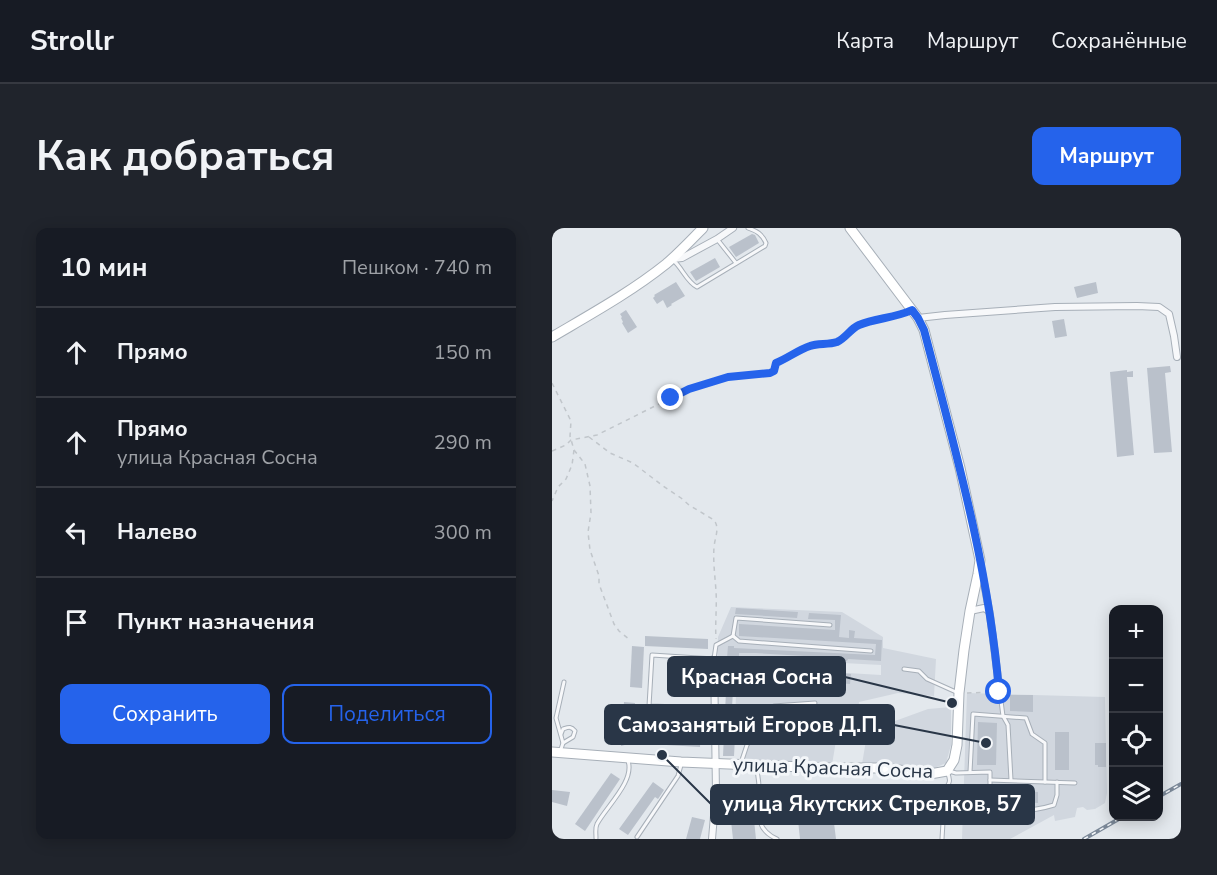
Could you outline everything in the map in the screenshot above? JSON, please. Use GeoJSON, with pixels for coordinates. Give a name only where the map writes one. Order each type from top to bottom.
{"type":"FeatureCollection","features":[{"type":"Feature","properties":{"kind":"street"},"geometry":{"type":"LineString","coordinates":[[672,259],[681,258],[733,228]]}},
{"type":"Feature","properties":{"kind":"street","name":"улица Красная Сосна"},"geometry":{"type":"LineString","coordinates":[[556,753],[717,764],[883,768],[930,774],[947,771],[954,760],[957,745],[959,693],[970,611],[980,560],[960,468],[924,330],[915,314],[850,228]]}},
{"type":"Feature","properties":{"kind":"street"},"geometry":{"type":"LineString","coordinates":[[552,337],[626,292],[672,259],[699,232],[708,243]]}},
{"type":"Feature","properties":{"kind":"street"},"geometry":{"type":"LineString","coordinates":[[915,314],[938,315],[1055,307],[1158,307],[1169,314],[1177,357]]}},
{"type":"Feature","properties":{"kind":"street"},"geometry":{"type":"LineString","coordinates":[[980,560],[999,689]]}},
{"type":"Feature","properties":{"kind":"street"},"geometry":{"type":"LineString","coordinates":[[970,611],[984,608],[989,611]]}},
{"type":"Feature","properties":{"kind":"street"},"geometry":{"type":"LineString","coordinates":[[712,839],[717,764],[714,659]]}},
{"type":"Feature","properties":{"kind":"lane"},"geometry":{"type":"LineString","coordinates":[[672,259],[680,266],[693,286],[697,287],[765,246],[766,243],[758,232],[748,228]]}},
{"type":"Feature","properties":{"kind":"lane"},"geometry":{"type":"LineString","coordinates":[[717,239],[736,263]]}},
{"type":"Feature","properties":{"kind":"lane"},"geometry":{"type":"LineString","coordinates":[[733,636],[736,618],[830,625]]}},
{"type":"Feature","properties":{"kind":"lane"},"geometry":{"type":"LineString","coordinates":[[715,708],[649,706],[652,655],[714,659],[716,645],[733,636]]}},
{"type":"Feature","properties":{"kind":"lane"},"geometry":{"type":"LineString","coordinates":[[733,636],[740,641],[872,651]]}},
{"type":"Feature","properties":{"kind":"lane"},"geometry":{"type":"LineString","coordinates":[[904,669],[919,671],[927,679],[959,693]]}},
{"type":"Feature","properties":{"kind":"lane"},"geometry":{"type":"LineString","coordinates":[[563,743],[556,718],[564,682]]}},
{"type":"Feature","properties":{"kind":"lane"},"geometry":{"type":"LineString","coordinates":[[999,689],[1003,716],[1008,725],[1011,780]]}},
{"type":"Feature","properties":{"kind":"lane"},"geometry":{"type":"LineString","coordinates":[[741,764],[747,745],[765,713],[774,706],[815,703]]}},
{"type":"Feature","properties":{"kind":"lane"},"geometry":{"type":"LineString","coordinates":[[970,772],[973,714],[1026,718],[1032,734],[1045,743],[1046,782]]}},
{"type":"Feature","properties":{"kind":"lane"},"geometry":{"type":"LineString","coordinates":[[556,753],[563,743],[573,737],[575,731],[569,727],[563,729],[561,734]]}},
{"type":"Feature","properties":{"kind":"lane"},"geometry":{"type":"LineString","coordinates":[[596,838],[596,826],[623,787],[630,765],[628,759]]}},
{"type":"Feature","properties":{"kind":"lane"},"geometry":{"type":"LineString","coordinates":[[637,837],[678,776],[681,762]]}},
{"type":"Feature","properties":{"kind":"lane"},"geometry":{"type":"LineString","coordinates":[[756,765],[760,824],[764,831],[777,839]]}},
{"type":"Feature","properties":{"kind":"lane"},"geometry":{"type":"LineString","coordinates":[[947,771],[990,772],[990,806],[994,811],[1034,809],[1054,805],[1058,795],[1058,782]]}},
{"type":"Feature","properties":{"kind":"lane"},"geometry":{"type":"LineString","coordinates":[[942,839],[945,789],[950,783],[947,771]]}},
{"type":"Feature","properties":{"kind":"lane"},"geometry":{"type":"LineString","coordinates":[[990,780],[1075,783]]}},
{"type":"Feature","properties":{"kind":"path"},"geometry":{"type":"LineString","coordinates":[[552,451],[566,445],[571,440],[597,435],[689,389],[728,377],[770,373],[774,371],[776,363],[811,345],[837,342],[860,325],[904,314],[915,314]]}},
{"type":"Feature","properties":{"kind":"path"},"geometry":{"type":"LineString","coordinates":[[552,383],[571,421],[571,440],[574,450],[585,464],[590,486],[591,513],[588,532],[590,550],[599,584],[614,624],[630,640]]}},
{"type":"Feature","properties":{"kind":"path"},"geometry":{"type":"LineString","coordinates":[[588,437],[610,453],[633,463],[689,506],[717,523],[714,552],[716,645]]}},
{"type":"Feature","properties":{"kind":"path"},"geometry":{"type":"LineString","coordinates":[[552,501],[558,487],[566,479],[572,465],[574,450]]}},
{"type":"Feature","properties":{"kind":"path"},"geometry":{"type":"LineString","coordinates":[[959,693],[999,689]]}},
{"type":"Feature","properties":{"kind":"shaded area"},"geometry":{"type":"Polygon","coordinates":[[[731,607],[842,612],[883,637],[883,648],[936,659],[934,696],[898,693],[859,702],[858,709],[850,715],[840,716],[832,765],[745,762],[740,758],[747,738],[735,736],[736,692],[781,694],[814,676],[814,671],[881,675],[881,665],[748,658],[737,664],[735,691],[716,691],[718,637],[731,607]]]}},
{"type":"Feature","properties":{"kind":"shaded area"},"geometry":{"type":"Polygon","coordinates":[[[967,693],[1105,697],[1107,793],[1105,803],[1095,809],[1077,808],[1075,817],[1055,821],[1054,815],[1010,839],[962,839],[967,693]]]}},
{"type":"Feature","properties":{"kind":"shaded area"},"geometry":{"type":"Polygon","coordinates":[[[951,707],[951,745],[946,763],[932,769],[862,764],[868,729],[873,724],[895,721],[928,709],[951,707]]]}},
{"type":"Feature","properties":{"kind":"building"},"geometry":{"type":"Polygon","coordinates":[[[752,234],[759,243],[736,257],[729,247],[752,234]]]}},
{"type":"Feature","properties":{"kind":"building"},"geometry":{"type":"Polygon","coordinates":[[[715,258],[720,267],[696,281],[690,272],[715,258]]]}},
{"type":"Feature","properties":{"kind":"building"},"geometry":{"type":"Polygon","coordinates":[[[676,282],[685,296],[667,308],[663,300],[657,304],[653,298],[654,295],[676,282]]]}},
{"type":"Feature","properties":{"kind":"building"},"geometry":{"type":"Polygon","coordinates":[[[1096,282],[1098,293],[1077,298],[1074,287],[1096,282]]]}},
{"type":"Feature","properties":{"kind":"building"},"geometry":{"type":"Polygon","coordinates":[[[626,310],[637,327],[628,333],[620,314],[626,310]]]}},
{"type":"Feature","properties":{"kind":"building"},"geometry":{"type":"Polygon","coordinates":[[[1064,319],[1067,336],[1055,338],[1052,321],[1064,319]]]}},
{"type":"Feature","properties":{"kind":"building"},"geometry":{"type":"Polygon","coordinates":[[[1170,366],[1171,372],[1165,373],[1172,452],[1154,453],[1147,368],[1170,366]]]}},
{"type":"Feature","properties":{"kind":"building"},"geometry":{"type":"Polygon","coordinates":[[[1127,370],[1127,372],[1133,371],[1133,377],[1127,377],[1134,455],[1117,457],[1110,372],[1127,370]]]}},
{"type":"Feature","properties":{"kind":"building"},"geometry":{"type":"Polygon","coordinates":[[[736,608],[798,612],[797,618],[735,614],[736,608]]]}},
{"type":"Feature","properties":{"kind":"building"},"geometry":{"type":"Polygon","coordinates":[[[809,613],[841,615],[839,637],[849,638],[849,630],[855,631],[854,638],[882,640],[881,661],[848,659],[847,661],[825,657],[825,659],[810,658],[810,661],[804,661],[804,656],[756,653],[739,653],[739,659],[727,658],[728,646],[875,655],[876,644],[739,636],[739,624],[835,630],[835,620],[808,619],[809,613]]]}},
{"type":"Feature","properties":{"kind":"building"},"geometry":{"type":"Polygon","coordinates":[[[645,636],[708,639],[708,649],[645,646],[645,636]]]}},
{"type":"Feature","properties":{"kind":"building"},"geometry":{"type":"Polygon","coordinates":[[[632,646],[644,647],[642,688],[630,687],[632,646]]]}},
{"type":"Feature","properties":{"kind":"building"},"geometry":{"type":"Polygon","coordinates":[[[815,671],[851,674],[850,684],[815,681],[815,671]]]}},
{"type":"Feature","properties":{"kind":"building"},"geometry":{"type":"Polygon","coordinates":[[[726,691],[733,691],[734,756],[723,756],[726,691]]]}},
{"type":"Feature","properties":{"kind":"building"},"geometry":{"type":"Polygon","coordinates":[[[1010,695],[1033,695],[1033,712],[1010,711],[1010,695]]]}},
{"type":"Feature","properties":{"kind":"building"},"geometry":{"type":"Polygon","coordinates":[[[624,702],[635,703],[633,733],[691,737],[692,716],[702,716],[700,747],[632,743],[621,746],[624,702]]]}},
{"type":"Feature","properties":{"kind":"building"},"geometry":{"type":"Polygon","coordinates":[[[978,722],[997,723],[996,765],[977,765],[978,722]]]}},
{"type":"Feature","properties":{"kind":"building"},"geometry":{"type":"Polygon","coordinates":[[[1055,732],[1069,732],[1069,770],[1055,770],[1055,732]]]}},
{"type":"Feature","properties":{"kind":"building"},"geometry":{"type":"Polygon","coordinates":[[[1095,743],[1106,743],[1106,767],[1095,765],[1095,743]]]}},
{"type":"Feature","properties":{"kind":"building"},"geometry":{"type":"Polygon","coordinates":[[[611,773],[620,779],[585,831],[575,824],[611,773]]]}},
{"type":"Feature","properties":{"kind":"building"},"geometry":{"type":"Polygon","coordinates":[[[653,782],[664,790],[658,799],[655,797],[628,835],[619,829],[653,782]]]}},
{"type":"Feature","properties":{"kind":"building"},"geometry":{"type":"Polygon","coordinates":[[[552,790],[570,792],[567,806],[552,802],[552,790]]]}},
{"type":"Feature","properties":{"kind":"building"},"geometry":{"type":"Polygon","coordinates":[[[995,790],[1038,792],[1038,803],[994,801],[995,790]]]}},
{"type":"Feature","properties":{"kind":"building"},"geometry":{"type":"Polygon","coordinates":[[[753,810],[756,839],[733,839],[730,812],[753,810]]]}},
{"type":"Feature","properties":{"kind":"building"},"geometry":{"type":"Polygon","coordinates":[[[833,815],[836,839],[800,839],[798,820],[833,815]]]}},
{"type":"Feature","properties":{"kind":"building"},"geometry":{"type":"Polygon","coordinates":[[[692,817],[705,820],[700,839],[686,839],[692,817]]]}},
{"type":"Feature","properties":{"kind":"railway"},"geometry":{"type":"LineString","coordinates":[[1163,794],[1181,784]]}},
{"type":"Feature","properties":{"kind":"railway"},"geometry":{"type":"LineString","coordinates":[[1084,839],[1115,821]]}},
{"type":"Feature","properties":{"kind":"place","name":"Красная Сосна"},"geometry":{"type":"Point","coordinates":[952,703]}},
{"type":"Feature","properties":{"kind":"place","name":"Самозанятый Егоров Д.П."},"geometry":{"type":"Point","coordinates":[986,743]}},
{"type":"Feature","properties":{"kind":"place","name":"улица Якутских Стрелков, 57"},"geometry":{"type":"Point","coordinates":[662,755]}},
{"type":"Feature","properties":{"kind":"route"},"geometry":{"type":"LineString","coordinates":[[671,398],[689,389],[728,377],[770,373],[774,371],[776,363],[811,345],[837,342],[860,325],[912,310],[924,330],[977,540],[999,692]]}}]}
